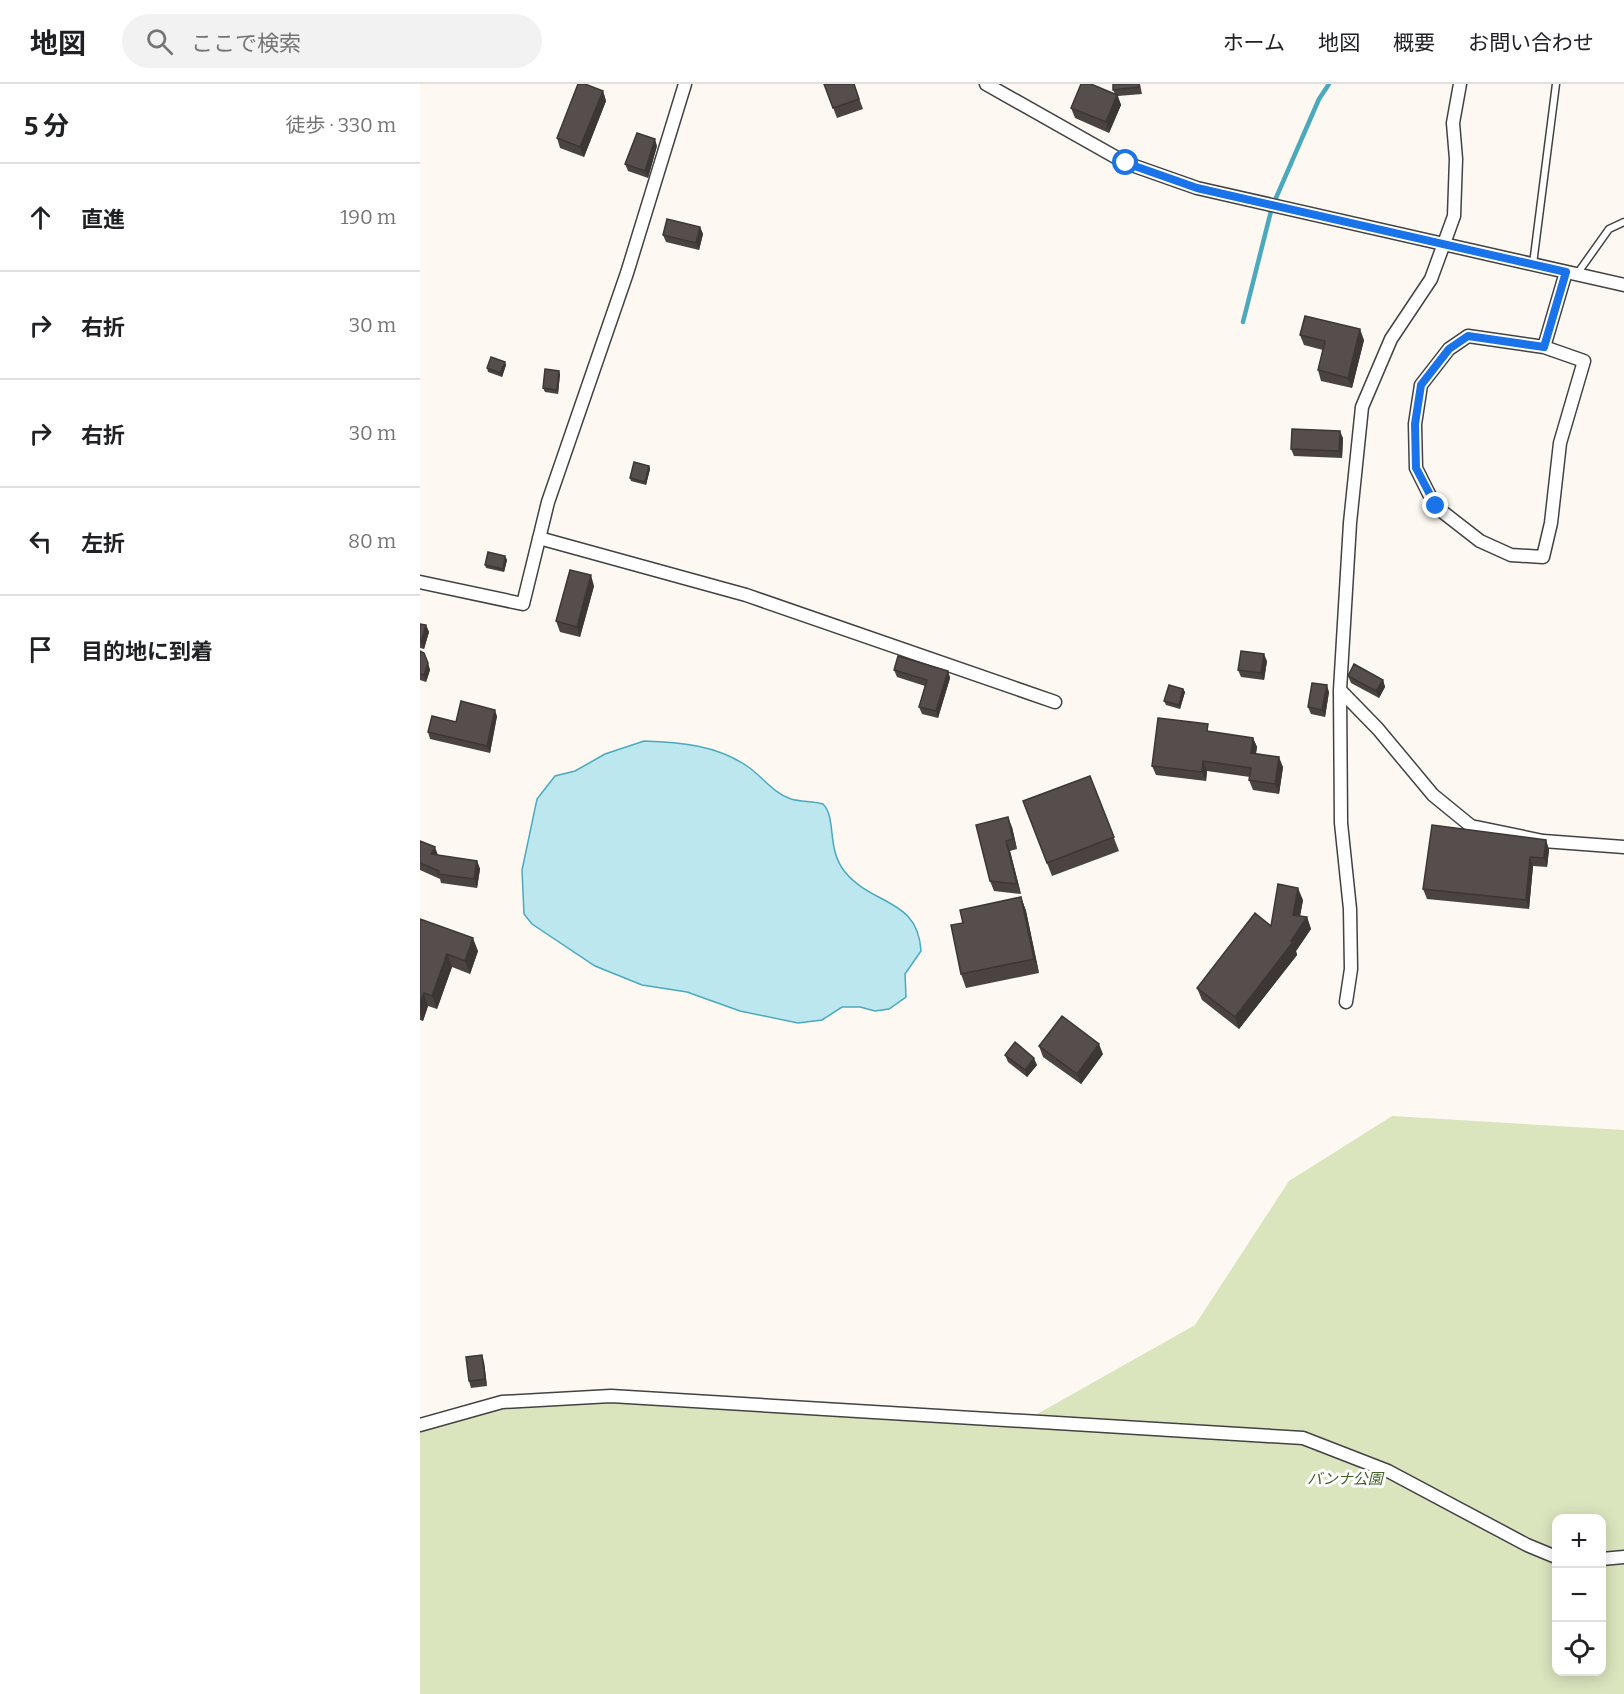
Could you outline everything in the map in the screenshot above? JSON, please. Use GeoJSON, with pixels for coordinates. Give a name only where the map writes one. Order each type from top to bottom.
{"type":"FeatureCollection","features":[{"type":"Feature","properties":{"kind":"street"},"geometry":{"type":"LineString","coordinates":[[420,582],[523,604],[548,502],[627,273],[685,84]]}},
{"type":"Feature","properties":{"kind":"street"},"geometry":{"type":"LineString","coordinates":[[986,84],[1126,163],[1186,184],[1335,221],[1624,285]]}},
{"type":"Feature","properties":{"kind":"street"},"geometry":{"type":"LineString","coordinates":[[1346,1002],[1351,969],[1350,909],[1341,823],[1340,690],[1350,524],[1362,407],[1391,339],[1431,279],[1454,216],[1456,159],[1453,123],[1460,84]]}},
{"type":"Feature","properties":{"kind":"street"},"geometry":{"type":"LineString","coordinates":[[1544,347],[1571,273]]}},
{"type":"Feature","properties":{"kind":"street"},"geometry":{"type":"LineString","coordinates":[[1468,336],[1544,347],[1584,361],[1560,443],[1551,523],[1542,557],[1511,555],[1480,541],[1436,506],[1416,468],[1415,424],[1421,385],[1449,349],[1468,336]]}},
{"type":"Feature","properties":{"kind":"street"},"geometry":{"type":"LineString","coordinates":[[539,538],[746,595],[1055,702]]}},
{"type":"Feature","properties":{"kind":"street"},"geometry":{"type":"LineString","coordinates":[[1340,690],[1377,729],[1433,795],[1471,826],[1543,841],[1624,847]]}},
{"type":"Feature","properties":{"kind":"street"},"geometry":{"type":"LineString","coordinates":[[420,1425],[502,1402],[610,1396],[1303,1438],[1388,1471],[1527,1545],[1552,1555]]}},
{"type":"Feature","properties":{"kind":"street"},"geometry":{"type":"LineString","coordinates":[[1606,1559],[1624,1557]]}},
{"type":"Feature","properties":{"kind":"lane"},"geometry":{"type":"LineString","coordinates":[[1533,265],[1556,84]]}},
{"type":"Feature","properties":{"kind":"lane"},"geometry":{"type":"LineString","coordinates":[[1571,273],[1609,229],[1624,222]]}},
{"type":"Feature","properties":{"kind":"green space","name":"バンナ公園"},"geometry":{"type":"Polygon","coordinates":[[[1392,1116],[1624,1130],[1624,1694],[420,1694],[420,1425],[502,1402],[610,1396],[1023,1422],[1195,1325],[1289,1181],[1392,1116]]]}},
{"type":"Feature","properties":{"kind":"water"},"geometry":{"type":"Polygon","coordinates":[[[644,741],[684,744],[723,753],[747,766],[773,789],[785,796],[795,800],[823,804],[830,817],[836,854],[845,872],[856,883],[903,912],[912,921],[918,934],[921,951],[905,974],[906,997],[889,1009],[875,1011],[860,1007],[842,1007],[822,1020],[798,1023],[740,1011],[687,992],[642,985],[595,966],[532,924],[524,914],[522,870],[537,799],[555,776],[575,771],[605,754],[644,741]]]}},
{"type":"Feature","properties":{"kind":"building"},"geometry":{"type":"Polygon","coordinates":[[[578,84],[585,84],[603,91],[580,147],[557,138],[578,84]]]}},
{"type":"Feature","properties":{"kind":"building"},"geometry":{"type":"Polygon","coordinates":[[[824,84],[854,84],[859,99],[833,108],[824,84]]]}},
{"type":"Feature","properties":{"kind":"building"},"geometry":{"type":"Polygon","coordinates":[[[1081,84],[1091,84],[1117,95],[1106,122],[1071,108],[1081,84]]]}},
{"type":"Feature","properties":{"kind":"building"},"geometry":{"type":"Polygon","coordinates":[[[1113,84],[1139,84],[1139,87],[1113,90],[1113,84]]]}},
{"type":"Feature","properties":{"kind":"building"},"geometry":{"type":"Polygon","coordinates":[[[637,133],[655,139],[645,171],[625,164],[637,133]]]}},
{"type":"Feature","properties":{"kind":"building"},"geometry":{"type":"Polygon","coordinates":[[[667,219],[700,227],[696,243],[663,235],[667,219]]]}},
{"type":"Feature","properties":{"kind":"building"},"geometry":{"type":"Polygon","coordinates":[[[1305,316],[1360,329],[1348,378],[1318,370],[1325,341],[1300,335],[1305,316]]]}},
{"type":"Feature","properties":{"kind":"building"},"geometry":{"type":"Polygon","coordinates":[[[491,357],[505,362],[500,373],[487,368],[491,357]]]}},
{"type":"Feature","properties":{"kind":"building"},"geometry":{"type":"Polygon","coordinates":[[[545,369],[559,371],[557,390],[543,388],[545,369]]]}},
{"type":"Feature","properties":{"kind":"building"},"geometry":{"type":"Polygon","coordinates":[[[1292,429],[1340,431],[1339,451],[1291,449],[1292,429]]]}},
{"type":"Feature","properties":{"kind":"building"},"geometry":{"type":"Polygon","coordinates":[[[634,462],[649,466],[645,482],[630,478],[634,462]]]}},
{"type":"Feature","properties":{"kind":"building"},"geometry":{"type":"Polygon","coordinates":[[[488,552],[505,556],[503,569],[485,565],[488,552]]]}},
{"type":"Feature","properties":{"kind":"building"},"geometry":{"type":"Polygon","coordinates":[[[570,570],[591,575],[577,627],[556,621],[570,570]]]}},
{"type":"Feature","properties":{"kind":"building"},"geometry":{"type":"Polygon","coordinates":[[[420,624],[426,625],[421,642],[420,642],[420,624]]]}},
{"type":"Feature","properties":{"kind":"building"},"geometry":{"type":"Polygon","coordinates":[[[420,651],[424,653],[428,663],[424,675],[420,674],[420,651]]]}},
{"type":"Feature","properties":{"kind":"building"},"geometry":{"type":"Polygon","coordinates":[[[1241,651],[1264,654],[1261,673],[1238,670],[1241,651]]]}},
{"type":"Feature","properties":{"kind":"building"},"geometry":{"type":"Polygon","coordinates":[[[898,656],[948,671],[936,711],[919,707],[927,680],[894,670],[898,656]]]}},
{"type":"Feature","properties":{"kind":"building"},"geometry":{"type":"Polygon","coordinates":[[[1354,664],[1383,680],[1376,691],[1348,676],[1354,664]]]}},
{"type":"Feature","properties":{"kind":"building"},"geometry":{"type":"Polygon","coordinates":[[[1312,683],[1327,685],[1322,710],[1308,707],[1312,683]]]}},
{"type":"Feature","properties":{"kind":"building"},"geometry":{"type":"Polygon","coordinates":[[[1169,685],[1183,689],[1179,705],[1164,701],[1169,685]]]}},
{"type":"Feature","properties":{"kind":"building"},"geometry":{"type":"Polygon","coordinates":[[[461,701],[495,710],[487,746],[428,732],[432,716],[456,722],[461,701]]]}},
{"type":"Feature","properties":{"kind":"building"},"geometry":{"type":"Polygon","coordinates":[[[1158,718],[1208,724],[1207,731],[1253,738],[1251,753],[1279,757],[1275,784],[1249,780],[1251,768],[1203,761],[1202,772],[1152,766],[1158,718]]]}},
{"type":"Feature","properties":{"kind":"building"},"geometry":{"type":"Polygon","coordinates":[[[1090,776],[1114,837],[1047,863],[1023,801],[1090,776]]]}},
{"type":"Feature","properties":{"kind":"building"},"geometry":{"type":"Polygon","coordinates":[[[1008,817],[1013,839],[1006,841],[1017,884],[990,881],[976,825],[1008,817]]]}},
{"type":"Feature","properties":{"kind":"building"},"geometry":{"type":"Polygon","coordinates":[[[1432,825],[1546,840],[1544,858],[1530,857],[1526,900],[1423,889],[1432,825]]]}},
{"type":"Feature","properties":{"kind":"building"},"geometry":{"type":"Polygon","coordinates":[[[420,841],[435,847],[431,854],[477,861],[474,879],[438,874],[439,871],[420,863],[420,841]]]}},
{"type":"Feature","properties":{"kind":"building"},"geometry":{"type":"Polygon","coordinates":[[[1278,884],[1298,888],[1293,915],[1307,917],[1291,941],[1293,942],[1235,1017],[1197,988],[1255,913],[1271,926],[1278,884]]]}},
{"type":"Feature","properties":{"kind":"building"},"geometry":{"type":"Polygon","coordinates":[[[1021,897],[1034,959],[961,974],[951,925],[963,923],[960,910],[1021,897]]]}},
{"type":"Feature","properties":{"kind":"building"},"geometry":{"type":"Polygon","coordinates":[[[420,919],[473,938],[465,961],[447,954],[432,996],[424,993],[420,1003],[420,919]]]}},
{"type":"Feature","properties":{"kind":"building"},"geometry":{"type":"Polygon","coordinates":[[[1062,1016],[1099,1044],[1077,1074],[1039,1046],[1062,1016]]]}},
{"type":"Feature","properties":{"kind":"building"},"geometry":{"type":"Polygon","coordinates":[[[1015,1042],[1034,1058],[1025,1070],[1005,1055],[1015,1042]]]}},
{"type":"Feature","properties":{"kind":"building"},"geometry":{"type":"Polygon","coordinates":[[[482,1355],[485,1379],[469,1381],[466,1357],[482,1355]]]}},
{"type":"Feature","properties":{"kind":"waterway"},"geometry":{"type":"LineString","coordinates":[[1243,322],[1272,207],[1319,99],[1329,84]]}},
{"type":"Feature","properties":{"kind":"route"},"geometry":{"type":"LineString","coordinates":[[1126,163],[1197,188],[1566,272],[1544,347],[1468,336],[1449,349],[1421,385],[1415,424],[1416,468],[1436,506]]}}]}
